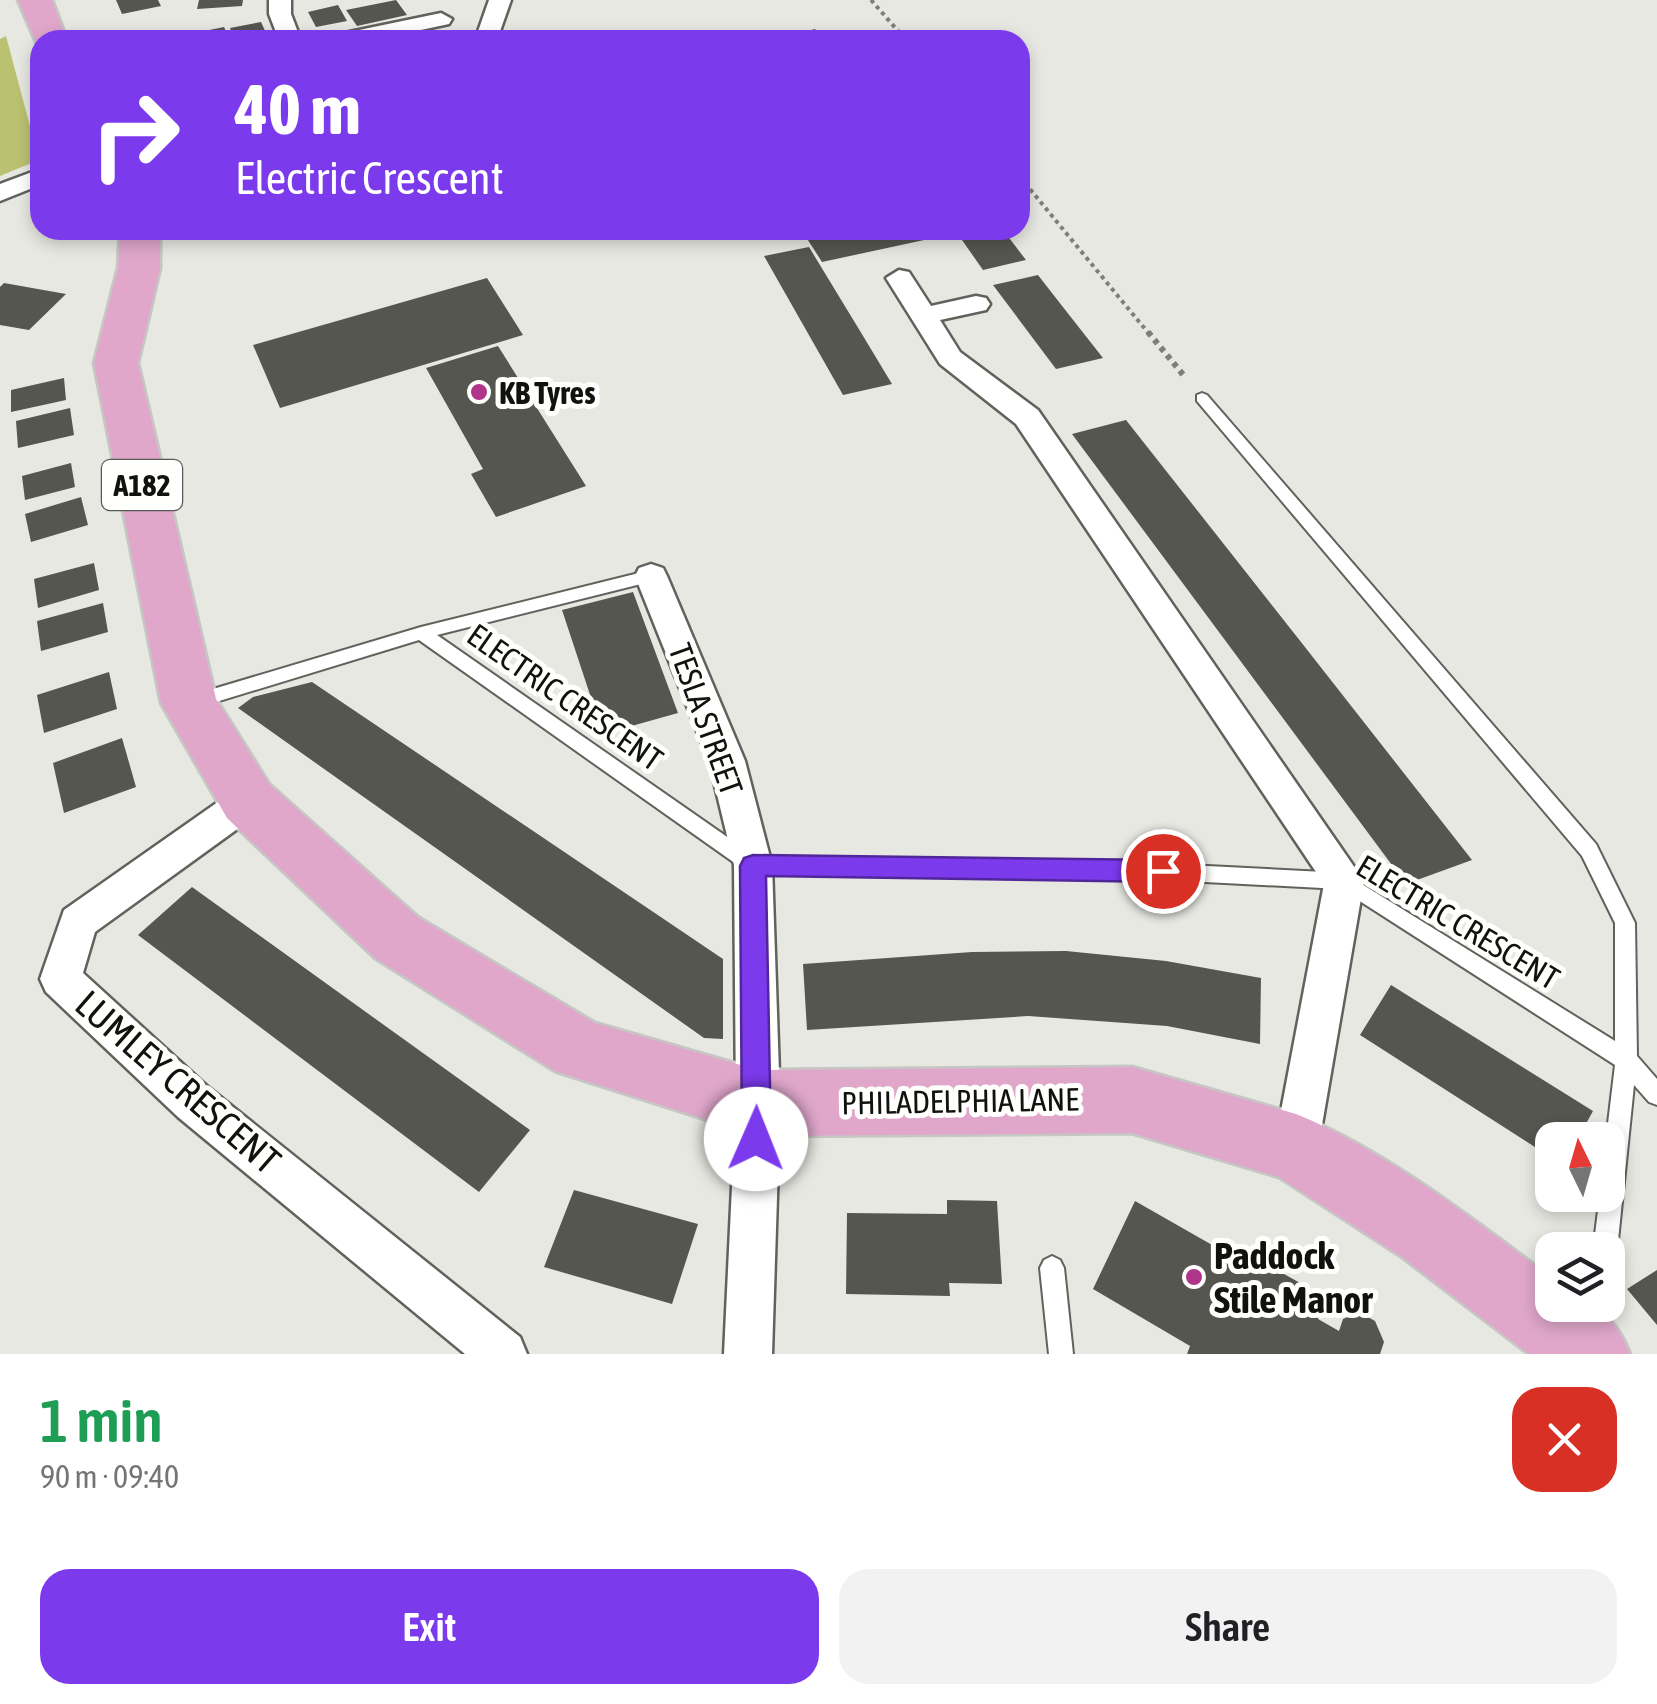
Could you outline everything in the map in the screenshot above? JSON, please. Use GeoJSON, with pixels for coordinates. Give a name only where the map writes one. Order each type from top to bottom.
{"type":"FeatureCollection","features":[{"type":"Feature","properties":{"kind":"main road"},"geometry":{"type":"LineString","coordinates":[[35,0],[46,30]]}},
{"type":"Feature","properties":{"kind":"main road","name":"PHILADELPHIA LANE"},"geometry":{"type":"LineString","coordinates":[[147,243],[116,363],[189,703],[248,801],[397,938],[580,1049],[758,1103],[1132,1100],[1296,1148],[1428,1231],[1592,1354]]}},
{"type":"Feature","properties":{"kind":"street"},"geometry":{"type":"LineString","coordinates":[[280,0],[286,30]]}},
{"type":"Feature","properties":{"kind":"street"},"geometry":{"type":"LineString","coordinates":[[490,30],[500,0]]}},
{"type":"Feature","properties":{"kind":"street"},"geometry":{"type":"LineString","coordinates":[[392,30],[441,20]]}},
{"type":"Feature","properties":{"kind":"street"},"geometry":{"type":"LineString","coordinates":[[0,196],[30,181]]}},
{"type":"Feature","properties":{"kind":"street"},"geometry":{"type":"LineString","coordinates":[[0,196],[30,191]]}},
{"type":"Feature","properties":{"kind":"street"},"geometry":{"type":"LineString","coordinates":[[899,278],[950,358],[1027,418],[1344,881],[1296,1148]]}},
{"type":"Feature","properties":{"kind":"street"},"geometry":{"type":"LineString","coordinates":[[923,316],[976,304]]}},
{"type":"Feature","properties":{"kind":"street","name":"TESLA STREET"},"geometry":{"type":"LineString","coordinates":[[651,576],[726,761],[753,866],[758,1103]]}},
{"type":"Feature","properties":{"kind":"street","name":"LUMLEY CRESCENT"},"geometry":{"type":"LineString","coordinates":[[248,801],[78,922],[62,980],[192,1102],[503,1354]]}},
{"type":"Feature","properties":{"kind":"street"},"geometry":{"type":"LineString","coordinates":[[748,1354],[758,1103]]}},
{"type":"Feature","properties":{"kind":"lane"},"geometry":{"type":"LineString","coordinates":[[1202,398],[1589,850],[1624,923],[1626,1060],[1607,1232]]}},
{"type":"Feature","properties":{"kind":"lane"},"geometry":{"type":"LineString","coordinates":[[421,634],[651,576]]}},
{"type":"Feature","properties":{"kind":"lane","name":"ELECTRIC CRESCENT"},"geometry":{"type":"LineString","coordinates":[[189,703],[421,634],[753,866],[1128,870],[1344,881],[1626,1060],[1657,1094]]}},
{"type":"Feature","properties":{"kind":"lane"},"geometry":{"type":"LineString","coordinates":[[1052,1268],[1061,1354]]}},
{"type":"Feature","properties":{"kind":"lane"},"geometry":{"type":"LineString","coordinates":[[1592,1354],[1596,1322]]}},
{"type":"Feature","properties":{"kind":"path"},"geometry":{"type":"LineString","coordinates":[[871,0],[897,30]]}},
{"type":"Feature","properties":{"kind":"path"},"geometry":{"type":"LineString","coordinates":[[1030,190],[1202,398]]}},
{"type":"Feature","properties":{"kind":"green space"},"geometry":{"type":"Polygon","coordinates":[[[6,36],[30,126],[30,164],[0,176],[0,39],[6,36]]]}},
{"type":"Feature","properties":{"kind":"building"},"geometry":{"type":"Polygon","coordinates":[[[116,0],[158,0],[161,6],[122,14],[116,0]]]}},
{"type":"Feature","properties":{"kind":"building"},"geometry":{"type":"Polygon","coordinates":[[[199,0],[243,0],[242,6],[197,9],[199,0]]]}},
{"type":"Feature","properties":{"kind":"building"},"geometry":{"type":"Polygon","coordinates":[[[396,0],[407,15],[357,26],[346,10],[396,0]]]}},
{"type":"Feature","properties":{"kind":"building"},"geometry":{"type":"Polygon","coordinates":[[[338,5],[347,21],[316,27],[308,12],[338,5]]]}},
{"type":"Feature","properties":{"kind":"building"},"geometry":{"type":"Polygon","coordinates":[[[261,22],[265,30],[231,30],[261,22]]]}},
{"type":"Feature","properties":{"kind":"building"},"geometry":{"type":"Polygon","coordinates":[[[808,240],[924,240],[822,262],[808,240]]]}},
{"type":"Feature","properties":{"kind":"building"},"geometry":{"type":"Polygon","coordinates":[[[962,240],[1011,240],[1026,260],[983,270],[962,240]]]}},
{"type":"Feature","properties":{"kind":"building"},"geometry":{"type":"Polygon","coordinates":[[[809,247],[892,384],[843,395],[764,256],[809,247]]]}},
{"type":"Feature","properties":{"kind":"building"},"geometry":{"type":"Polygon","coordinates":[[[1038,275],[1103,358],[1056,369],[993,285],[1038,275]]]}},
{"type":"Feature","properties":{"kind":"building"},"geometry":{"type":"Polygon","coordinates":[[[487,278],[523,335],[280,408],[253,345],[487,278]]]}},
{"type":"Feature","properties":{"kind":"building"},"geometry":{"type":"Polygon","coordinates":[[[4,283],[66,294],[29,330],[0,325],[0,287],[4,283]]]}},
{"type":"Feature","properties":{"kind":"building"},"geometry":{"type":"Polygon","coordinates":[[[498,346],[586,486],[496,517],[471,474],[483,469],[426,368],[498,346]]]}},
{"type":"Feature","properties":{"kind":"building"},"geometry":{"type":"Polygon","coordinates":[[[64,378],[66,400],[11,412],[11,390],[64,378]]]}},
{"type":"Feature","properties":{"kind":"building"},"geometry":{"type":"Polygon","coordinates":[[[70,408],[74,435],[18,448],[16,421],[70,408]]]}},
{"type":"Feature","properties":{"kind":"building"},"geometry":{"type":"Polygon","coordinates":[[[1126,420],[1472,860],[1406,884],[1072,434],[1126,420]]]}},
{"type":"Feature","properties":{"kind":"building"},"geometry":{"type":"Polygon","coordinates":[[[71,463],[75,487],[25,500],[22,476],[71,463]]]}},
{"type":"Feature","properties":{"kind":"building"},"geometry":{"type":"Polygon","coordinates":[[[81,497],[88,525],[31,542],[25,514],[81,497]]]}},
{"type":"Feature","properties":{"kind":"building"},"geometry":{"type":"Polygon","coordinates":[[[94,563],[99,590],[38,608],[34,579],[94,563]]]}},
{"type":"Feature","properties":{"kind":"building"},"geometry":{"type":"Polygon","coordinates":[[[633,592],[678,713],[603,734],[562,610],[633,592]]]}},
{"type":"Feature","properties":{"kind":"building"},"geometry":{"type":"Polygon","coordinates":[[[103,603],[108,632],[41,651],[37,621],[103,603]]]}},
{"type":"Feature","properties":{"kind":"building"},"geometry":{"type":"Polygon","coordinates":[[[109,672],[117,709],[44,733],[37,695],[109,672]]]}},
{"type":"Feature","properties":{"kind":"building"},"geometry":{"type":"Polygon","coordinates":[[[312,682],[723,959],[723,1039],[704,1038],[238,708],[253,697],[312,682]]]}},
{"type":"Feature","properties":{"kind":"building"},"geometry":{"type":"Polygon","coordinates":[[[122,738],[136,787],[64,813],[53,763],[122,738]]]}},
{"type":"Feature","properties":{"kind":"building"},"geometry":{"type":"Polygon","coordinates":[[[192,887],[530,1130],[479,1192],[138,935],[192,887]]]}},
{"type":"Feature","properties":{"kind":"building"},"geometry":{"type":"Polygon","coordinates":[[[1066,951],[1166,961],[1261,978],[1260,1044],[1167,1026],[1028,1016],[807,1030],[803,964],[972,952],[1066,951]]]}},
{"type":"Feature","properties":{"kind":"building"},"geometry":{"type":"Polygon","coordinates":[[[1391,985],[1593,1111],[1587,1122],[1535,1122],[1535,1147],[1360,1035],[1391,985]]]}},
{"type":"Feature","properties":{"kind":"building"},"geometry":{"type":"Polygon","coordinates":[[[574,1190],[698,1224],[672,1304],[544,1267],[574,1190]]]}},
{"type":"Feature","properties":{"kind":"building"},"geometry":{"type":"Polygon","coordinates":[[[947,1200],[997,1201],[1002,1284],[949,1283],[950,1296],[846,1294],[847,1213],[947,1214],[947,1200]]]}},
{"type":"Feature","properties":{"kind":"building","name":"Paddock Stile Manor"},"geometry":{"type":"Polygon","coordinates":[[[1135,1201],[1249,1266],[1252,1256],[1309,1288],[1305,1297],[1322,1307],[1318,1319],[1339,1331],[1343,1319],[1359,1312],[1375,1321],[1384,1342],[1380,1354],[1187,1354],[1190,1346],[1093,1289],[1135,1201]]]}},
{"type":"Feature","properties":{"kind":"building"},"geometry":{"type":"Polygon","coordinates":[[[1657,1270],[1657,1325],[1627,1289],[1657,1270]]]}},
{"type":"Feature","properties":{"kind":"place","name":"KB Tyres"},"geometry":{"type":"Point","coordinates":[479,392]}},
{"type":"Feature","properties":{"kind":"place","name":"Paddock Stile Manor"},"geometry":{"type":"Point","coordinates":[1194,1277]}},
{"type":"Feature","properties":{"kind":"route"},"geometry":{"type":"LineString","coordinates":[[756,1139],[753,866],[1163,871]]}}]}
